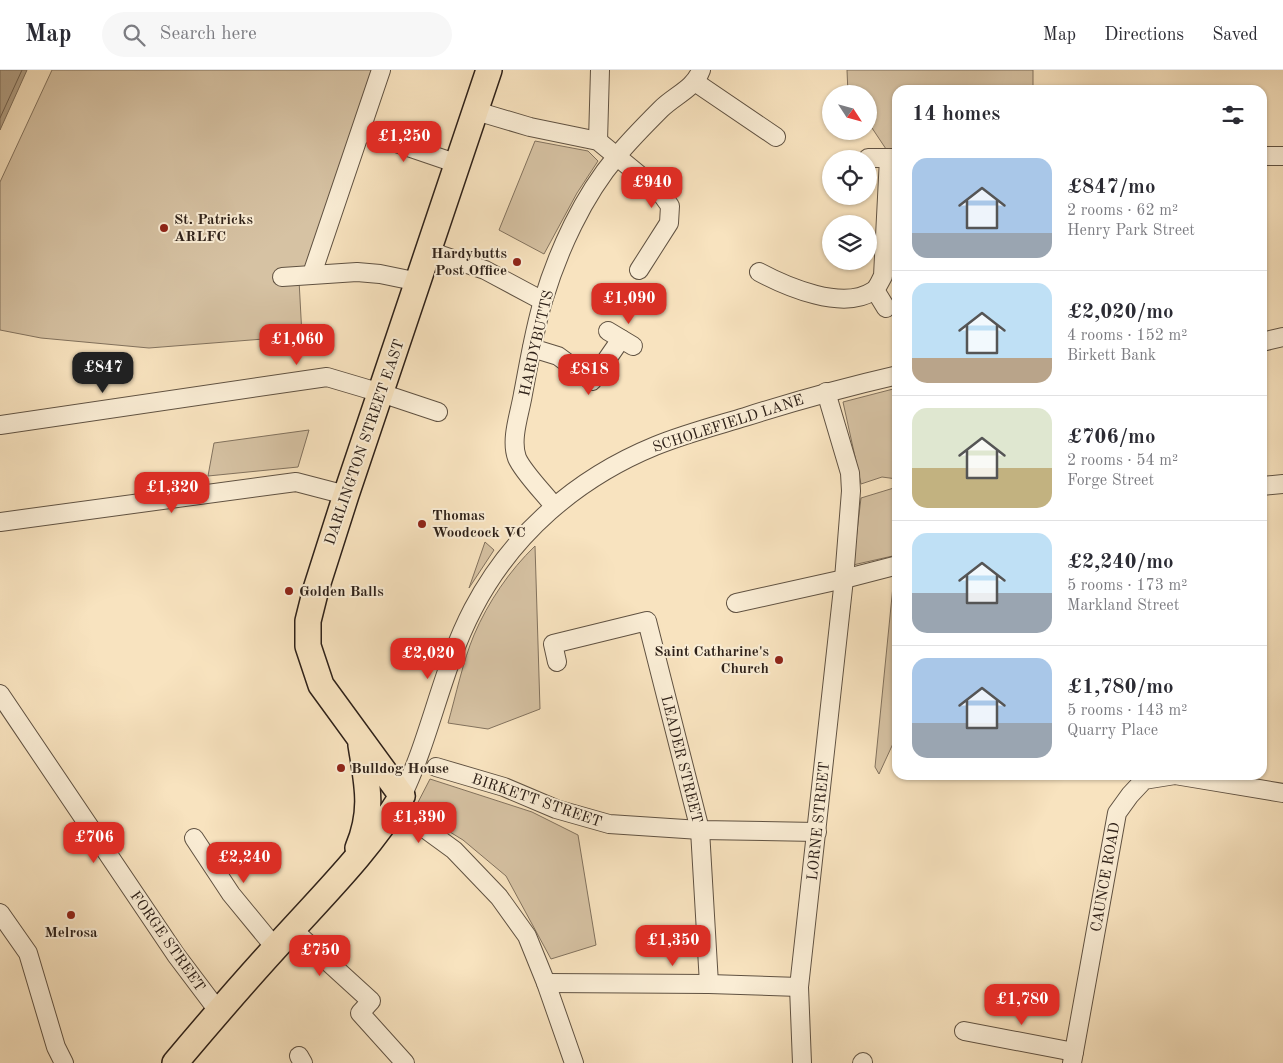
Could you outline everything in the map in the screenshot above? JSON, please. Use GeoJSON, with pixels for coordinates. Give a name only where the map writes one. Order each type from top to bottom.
{"type":"FeatureCollection","features":[{"type":"Feature","properties":{"kind":"highway","name":"DARLINGTON STREET EAST"},"geometry":{"type":"LineString","coordinates":[[398,802],[360,740],[321,685],[310,656],[308,621],[346,495],[489,70]]}},
{"type":"Feature","properties":{"kind":"highway"},"geometry":{"type":"LineString","coordinates":[[350,867],[365,832],[369,810],[360,740]]}},
{"type":"Feature","properties":{"kind":"highway"},"geometry":{"type":"LineString","coordinates":[[175,1063],[284,938],[350,867],[375,837],[398,802]]}},
{"type":"Feature","properties":{"kind":"street"},"geometry":{"type":"LineString","coordinates":[[312,274],[381,70]]}},
{"type":"Feature","properties":{"kind":"street"},"geometry":{"type":"LineString","coordinates":[[598,141],[600,70]]}},
{"type":"Feature","properties":{"kind":"street"},"geometry":{"type":"LineString","coordinates":[[698,76],[776,137]]}},
{"type":"Feature","properties":{"kind":"street","name":"HARDYBUTTS"},"geometry":{"type":"LineString","coordinates":[[554,506],[517,458],[515,448],[515,439],[532,348],[543,301],[560,253],[582,205],[616,157],[661,109],[698,76]]}},
{"type":"Feature","properties":{"kind":"street"},"geometry":{"type":"LineString","coordinates":[[476,111],[530,127],[598,141],[660,192],[670,206],[669,223],[639,270]]}},
{"type":"Feature","properties":{"kind":"street"},"geometry":{"type":"LineString","coordinates":[[361,131],[458,164]]}},
{"type":"Feature","properties":{"kind":"street"},"geometry":{"type":"LineString","coordinates":[[1267,156],[1283,156]]}},
{"type":"Feature","properties":{"kind":"street"},"geometry":{"type":"LineString","coordinates":[[877,158],[892,158]]}},
{"type":"Feature","properties":{"kind":"street"},"geometry":{"type":"LineString","coordinates":[[759,272],[777,289],[799,290],[844,299],[860,298],[875,290],[883,276],[892,170]]}},
{"type":"Feature","properties":{"kind":"street"},"geometry":{"type":"LineString","coordinates":[[429,251],[486,270],[543,301]]}},
{"type":"Feature","properties":{"kind":"street"},"geometry":{"type":"LineString","coordinates":[[282,277],[356,272],[419,282]]}},
{"type":"Feature","properties":{"kind":"street"},"geometry":{"type":"LineString","coordinates":[[875,290],[886,308]]}},
{"type":"Feature","properties":{"kind":"street"},"geometry":{"type":"LineString","coordinates":[[532,348],[558,356],[598,385],[621,338]]}},
{"type":"Feature","properties":{"kind":"street"},"geometry":{"type":"LineString","coordinates":[[1267,341],[1283,338]]}},
{"type":"Feature","properties":{"kind":"street","name":"SCHOLEFIELD LANE"},"geometry":{"type":"LineString","coordinates":[[398,802],[429,727],[462,631],[488,583],[523,536],[554,506],[614,465],[655,446],[697,431],[826,392],[892,376]]}},
{"type":"Feature","properties":{"kind":"street"},"geometry":{"type":"LineString","coordinates":[[0,425],[327,377],[438,412]]}},
{"type":"Feature","properties":{"kind":"street","name":"LORNE STREET"},"geometry":{"type":"LineString","coordinates":[[802,1063],[799,987],[844,579],[851,483],[826,392]]}},
{"type":"Feature","properties":{"kind":"street"},"geometry":{"type":"LineString","coordinates":[[0,522],[296,482],[346,495]]}},
{"type":"Feature","properties":{"kind":"street"},"geometry":{"type":"LineString","coordinates":[[1267,486],[1283,484]]}},
{"type":"Feature","properties":{"kind":"street"},"geometry":{"type":"LineString","coordinates":[[736,603],[892,567]]}},
{"type":"Feature","properties":{"kind":"street","name":"LEADER STREET"},"geometry":{"type":"LineString","coordinates":[[557,662],[553,644],[647,621],[700,830],[709,984]]}},
{"type":"Feature","properties":{"kind":"street","name":"FORGE STREET"},"geometry":{"type":"LineString","coordinates":[[0,694],[170,947],[219,1012]]}},
{"type":"Feature","properties":{"kind":"street","name":"BIRKETT STREET"},"geometry":{"type":"LineString","coordinates":[[436,767],[463,780],[504,786],[556,809],[609,824],[700,830],[817,832]]}},
{"type":"Feature","properties":{"kind":"street","name":"CAUNCE ROAD"},"geometry":{"type":"LineString","coordinates":[[1073,1058],[1117,814],[1141,780]]}},
{"type":"Feature","properties":{"kind":"street","name":"CAUNCE ROAD"},"geometry":{"type":"LineString","coordinates":[[1204,780],[1283,793]]}},
{"type":"Feature","properties":{"kind":"street"},"geometry":{"type":"LineString","coordinates":[[398,802],[462,858],[499,897],[527,936],[546,983],[574,1063]]}},
{"type":"Feature","properties":{"kind":"street"},"geometry":{"type":"LineString","coordinates":[[194,838],[231,894],[268,939],[284,938],[371,1001],[360,1012],[405,1063]]}},
{"type":"Feature","properties":{"kind":"street"},"geometry":{"type":"LineString","coordinates":[[0,913],[28,953],[56,1047],[64,1063]]}},
{"type":"Feature","properties":{"kind":"street"},"geometry":{"type":"LineString","coordinates":[[546,983],[709,984],[799,987]]}},
{"type":"Feature","properties":{"kind":"street"},"geometry":{"type":"LineString","coordinates":[[964,1031],[1073,1058]]}},
{"type":"Feature","properties":{"kind":"shaded area","name":"St. Patricks ARLFC"},"geometry":{"type":"Polygon","coordinates":[[[52,70],[379,70],[312,274],[299,280],[302,336],[149,348],[41,338],[0,330],[0,182],[52,70]]]}},
{"type":"Feature","properties":{"kind":"shaded area"},"geometry":{"type":"Polygon","coordinates":[[[847,70],[1033,70],[1033,85],[892,85],[892,149],[886,149],[878,137],[878,85],[848,85],[847,70]]]}},
{"type":"Feature","properties":{"kind":"shaded area"},"geometry":{"type":"Polygon","coordinates":[[[535,141],[588,151],[598,161],[577,193],[544,254],[499,230],[535,141]]]}},
{"type":"Feature","properties":{"kind":"shaded area"},"geometry":{"type":"Polygon","coordinates":[[[892,389],[892,478],[882,477],[861,484],[843,402],[892,389]]]}},
{"type":"Feature","properties":{"kind":"shaded area"},"geometry":{"type":"Polygon","coordinates":[[[309,430],[298,467],[208,476],[214,443],[309,430]]]}},
{"type":"Feature","properties":{"kind":"shaded area"},"geometry":{"type":"Polygon","coordinates":[[[892,489],[892,556],[853,565],[861,498],[892,489]]]}},
{"type":"Feature","properties":{"kind":"shaded area"},"geometry":{"type":"Polygon","coordinates":[[[485,542],[494,550],[469,588],[485,542]]]}},
{"type":"Feature","properties":{"kind":"shaded area"},"geometry":{"type":"Polygon","coordinates":[[[535,546],[540,709],[488,729],[448,723],[466,656],[474,635],[493,599],[508,576],[535,546]]]}},
{"type":"Feature","properties":{"kind":"shaded area"},"geometry":{"type":"Polygon","coordinates":[[[892,596],[892,746],[879,774],[875,767],[892,596]]]}},
{"type":"Feature","properties":{"kind":"shaded area"},"geometry":{"type":"Polygon","coordinates":[[[430,779],[532,812],[578,835],[596,945],[551,959],[506,876],[463,840],[414,810],[430,779]]]}},
{"type":"Feature","properties":{"kind":"water"},"geometry":{"type":"Polygon","coordinates":[[[0,70],[27,70],[0,130],[0,70]]]}},
{"type":"Feature","properties":{"kind":"place","name":"St. Patricks ARLFC"},"geometry":{"type":"Point","coordinates":[164,228]}},
{"type":"Feature","properties":{"kind":"place","name":"Hardybutts Post Office"},"geometry":{"type":"Point","coordinates":[517,262]}},
{"type":"Feature","properties":{"kind":"place","name":"Thomas Woodcock VC"},"geometry":{"type":"Point","coordinates":[422,524]}},
{"type":"Feature","properties":{"kind":"place","name":"Golden Balls"},"geometry":{"type":"Point","coordinates":[289,591]}},
{"type":"Feature","properties":{"kind":"place","name":"Saint Catharine's Church"},"geometry":{"type":"Point","coordinates":[779,660]}},
{"type":"Feature","properties":{"kind":"place","name":"Bulldog House"},"geometry":{"type":"Point","coordinates":[341,768]}},
{"type":"Feature","properties":{"kind":"place","name":"Melrosa"},"geometry":{"type":"Point","coordinates":[71,915]}}]}
